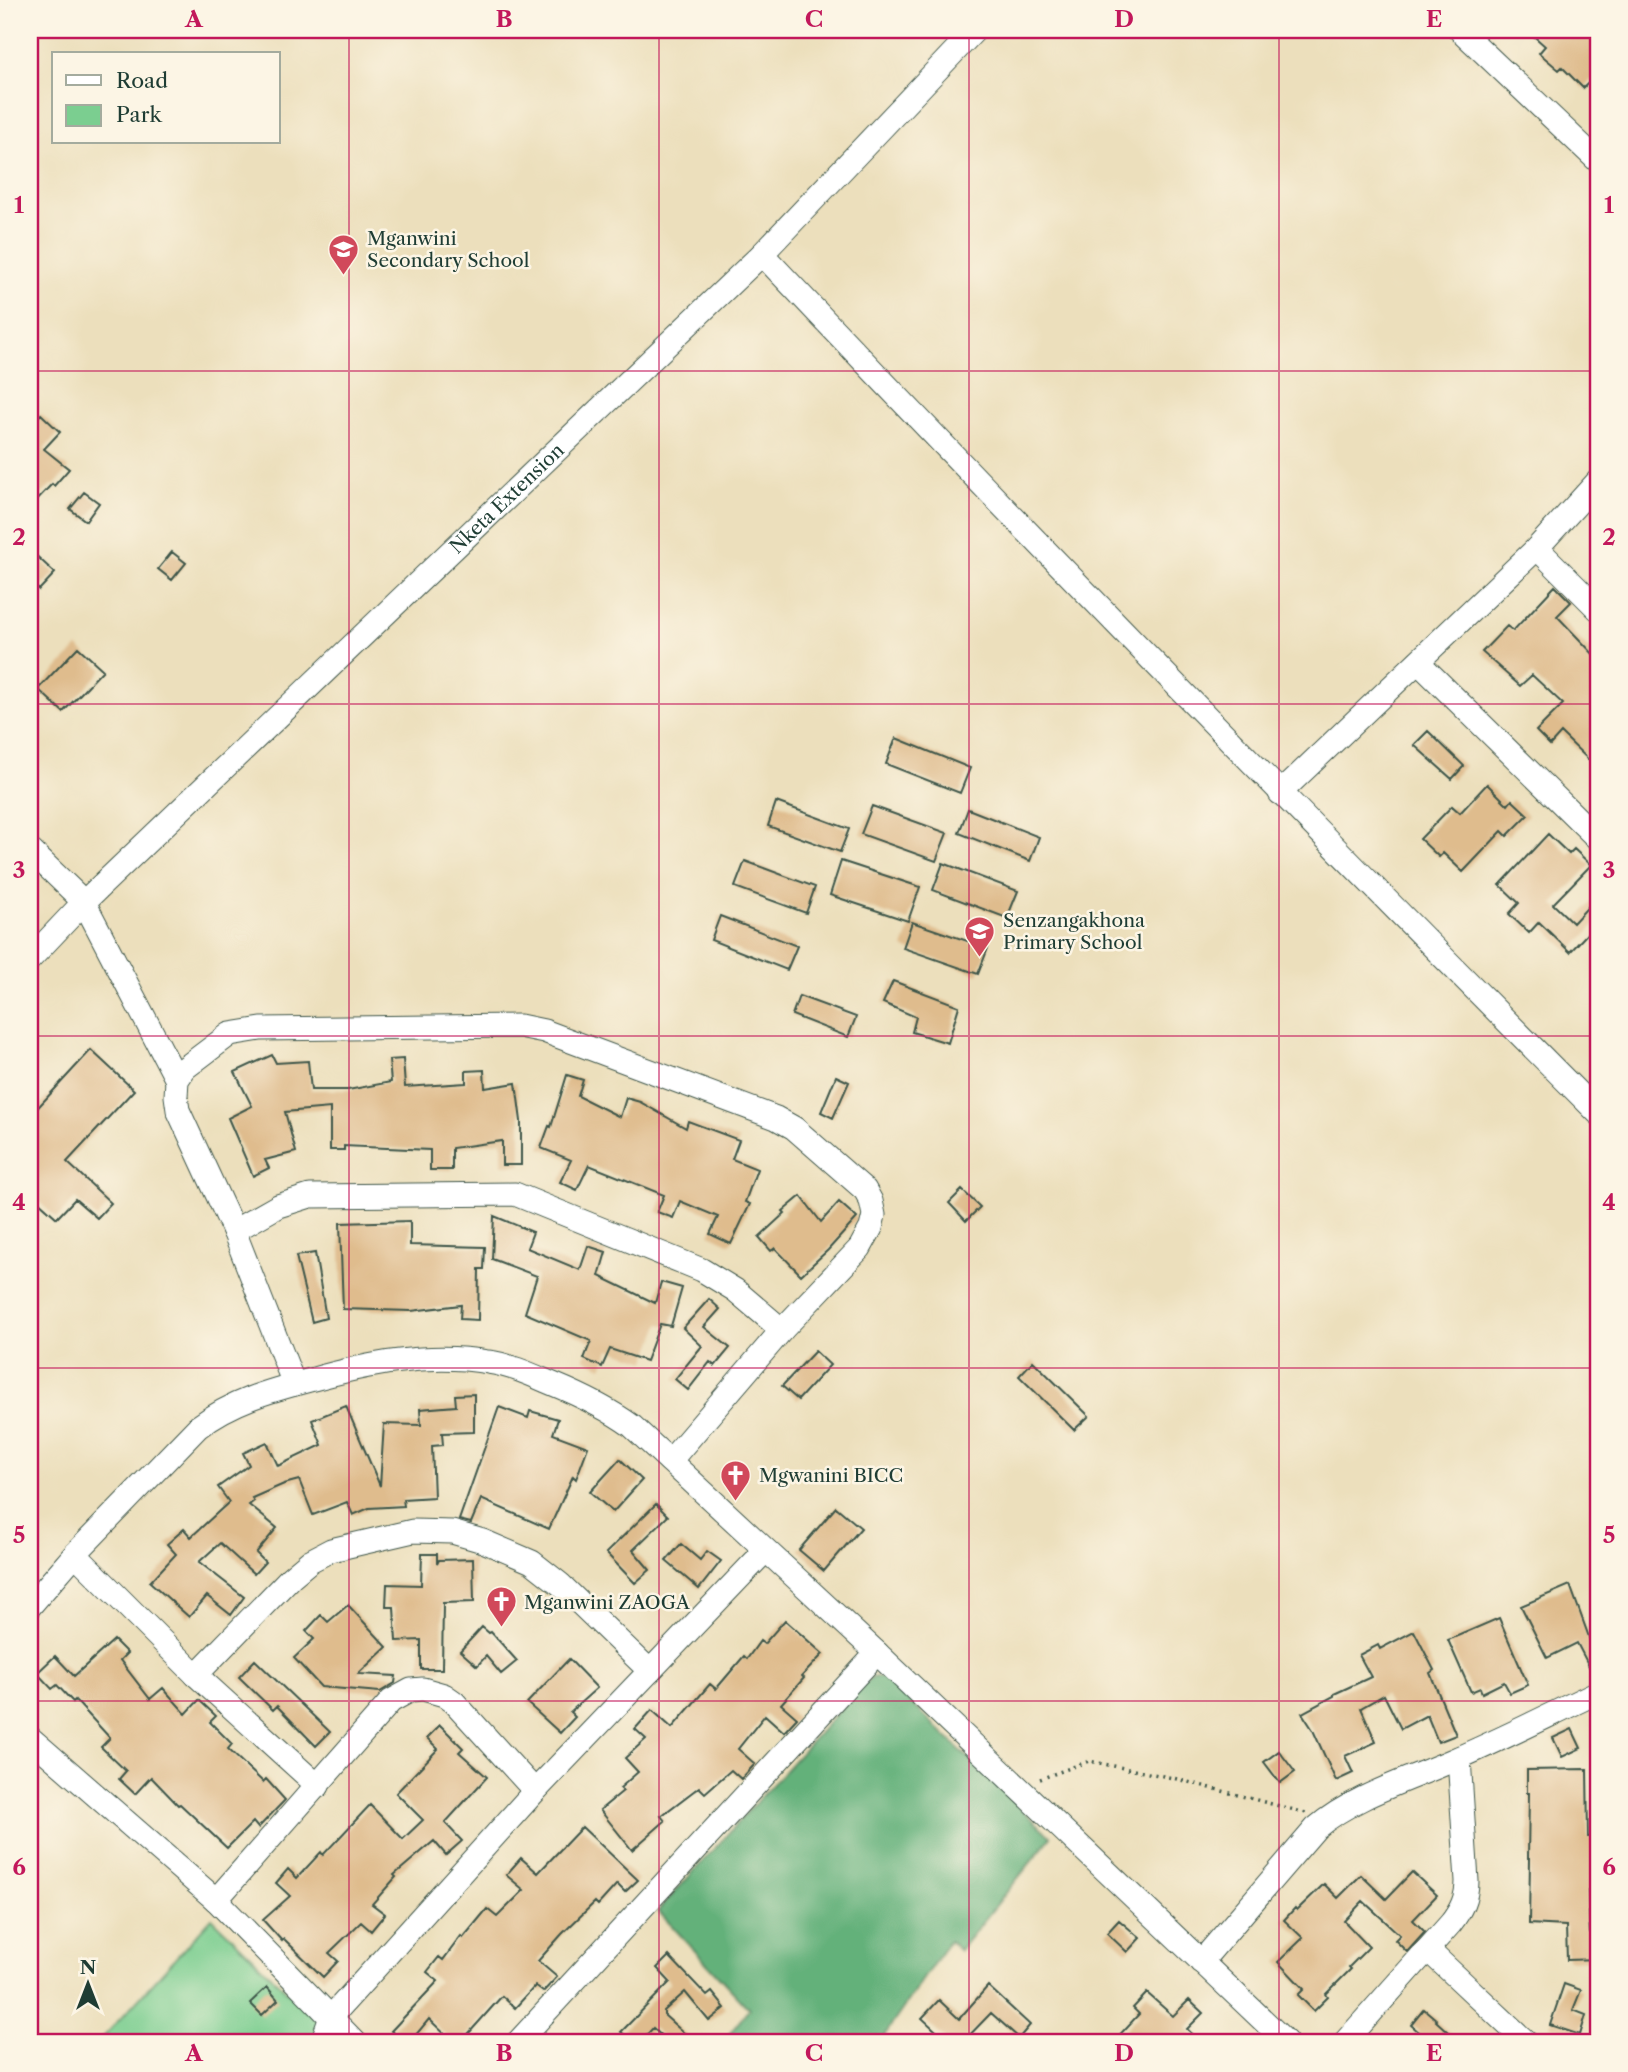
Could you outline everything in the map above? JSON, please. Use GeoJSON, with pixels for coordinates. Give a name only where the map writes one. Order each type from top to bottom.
{"type":"FeatureCollection","features":[{"type":"Feature","properties":{"kind":"street","name":"Nketa Extension"},"geometry":{"type":"LineString","coordinates":[[30,959],[84,902],[762,254],[975,30]]}},
{"type":"Feature","properties":{"kind":"street"},"geometry":{"type":"LineString","coordinates":[[1460,30],[1598,161]]}},
{"type":"Feature","properties":{"kind":"street"},"geometry":{"type":"LineString","coordinates":[[762,254],[991,496],[1280,793],[1598,1113]]}},
{"type":"Feature","properties":{"kind":"street"},"geometry":{"type":"LineString","coordinates":[[1280,793],[1537,548],[1598,481]]}},
{"type":"Feature","properties":{"kind":"street"},"geometry":{"type":"LineString","coordinates":[[1537,548],[1598,609]]}},
{"type":"Feature","properties":{"kind":"street"},"geometry":{"type":"LineString","coordinates":[[1418,662],[1598,839]]}},
{"type":"Feature","properties":{"kind":"street"},"geometry":{"type":"LineString","coordinates":[[30,850],[84,902],[177,1080]]}},
{"type":"Feature","properties":{"kind":"street"},"geometry":{"type":"LineString","coordinates":[[294,1384],[234,1231],[178,1110],[177,1080],[185,1068],[196,1057],[230,1034],[261,1028],[501,1025],[544,1031],[776,1118],[794,1128],[864,1191],[871,1201],[874,1216],[871,1228],[859,1248],[782,1330],[670,1461]]}},
{"type":"Feature","properties":{"kind":"street"},"geometry":{"type":"LineString","coordinates":[[234,1231],[278,1206],[310,1196],[515,1194],[533,1199],[702,1270],[735,1290],[782,1330]]}},
{"type":"Feature","properties":{"kind":"street"},"geometry":{"type":"LineString","coordinates":[[30,1606],[75,1554],[198,1427],[218,1412],[249,1397],[376,1363],[434,1358],[487,1361],[512,1367],[592,1400],[632,1426],[877,1653],[1286,2042]]}},
{"type":"Feature","properties":{"kind":"street"},"geometry":{"type":"LineString","coordinates":[[195,1675],[310,1561],[331,1550],[413,1531],[452,1532],[483,1541],[532,1562],[560,1584],[650,1671]]}},
{"type":"Feature","properties":{"kind":"street"},"geometry":{"type":"LineString","coordinates":[[322,2042],[331,2017],[535,1791],[765,1551]]}},
{"type":"Feature","properties":{"kind":"street"},"geometry":{"type":"LineString","coordinates":[[75,1554],[195,1675],[318,1786]]}},
{"type":"Feature","properties":{"kind":"street"},"geometry":{"type":"LineString","coordinates":[[519,2042],[877,1653]]}},
{"type":"Feature","properties":{"kind":"street"},"geometry":{"type":"LineString","coordinates":[[216,1900],[391,1701],[411,1690],[423,1689],[444,1695],[454,1703],[535,1791]]}},
{"type":"Feature","properties":{"kind":"street"},"geometry":{"type":"LineString","coordinates":[[1202,1962],[1316,1828],[1328,1818],[1357,1802],[1459,1758],[1598,1692]]}},
{"type":"Feature","properties":{"kind":"street"},"geometry":{"type":"LineString","coordinates":[[30,1738],[216,1900],[355,2042]]}},
{"type":"Feature","properties":{"kind":"street"},"geometry":{"type":"LineString","coordinates":[[1345,2042],[1458,1914],[1467,1894],[1459,1758]]}},
{"type":"Feature","properties":{"kind":"street"},"geometry":{"type":"LineString","coordinates":[[1428,1950],[1526,2042]]}},
{"type":"Feature","properties":{"kind":"path"},"geometry":{"type":"LineString","coordinates":[[1018,1788],[1088,1761],[1173,1778],[1328,1818]]}},
{"type":"Feature","properties":{"kind":"green space"},"geometry":{"type":"Polygon","coordinates":[[[874,1677],[884,1677],[1051,1837],[960,1950],[949,1941],[880,2042],[723,2042],[749,2009],[658,1911],[863,1684],[874,1677]]]}},
{"type":"Feature","properties":{"kind":"green space"},"geometry":{"type":"Polygon","coordinates":[[[212,1918],[339,2042],[99,2042],[212,1918]]]}},
{"type":"Feature","properties":{"kind":"building"},"geometry":{"type":"Polygon","coordinates":[[[1527,30],[1586,30],[1598,40],[1598,74],[1583,88],[1562,67],[1559,70],[1539,53],[1545,46],[1527,30]]]}},
{"type":"Feature","properties":{"kind":"building"},"geometry":{"type":"Polygon","coordinates":[[[41,414],[60,432],[44,449],[69,469],[30,507],[30,425],[41,414]]]}},
{"type":"Feature","properties":{"kind":"building"},"geometry":{"type":"Polygon","coordinates":[[[84,492],[99,503],[86,521],[70,509],[84,492]]]}},
{"type":"Feature","properties":{"kind":"building"},"geometry":{"type":"Polygon","coordinates":[[[30,550],[55,573],[39,590],[30,582],[30,550]]]}},
{"type":"Feature","properties":{"kind":"building"},"geometry":{"type":"Polygon","coordinates":[[[172,552],[186,563],[172,580],[158,569],[172,552]]]}},
{"type":"Feature","properties":{"kind":"building"},"geometry":{"type":"Polygon","coordinates":[[[1555,586],[1571,602],[1557,616],[1598,659],[1598,769],[1561,733],[1550,745],[1536,731],[1563,704],[1532,675],[1520,686],[1482,652],[1507,626],[1513,631],[1555,586]]]}},
{"type":"Feature","properties":{"kind":"building"},"geometry":{"type":"Polygon","coordinates":[[[78,647],[103,670],[63,712],[38,689],[78,647]]]}},
{"type":"Feature","properties":{"kind":"building"},"geometry":{"type":"Polygon","coordinates":[[[1428,731],[1464,766],[1452,779],[1414,745],[1428,731]]]}},
{"type":"Feature","properties":{"kind":"building"},"geometry":{"type":"Polygon","coordinates":[[[896,738],[970,768],[960,793],[886,764],[896,738]]]}},
{"type":"Feature","properties":{"kind":"building"},"geometry":{"type":"Polygon","coordinates":[[[1487,784],[1508,805],[1512,800],[1528,815],[1507,836],[1502,831],[1463,872],[1443,853],[1439,857],[1420,839],[1452,806],[1460,813],[1487,784]]]}},
{"type":"Feature","properties":{"kind":"building"},"geometry":{"type":"Polygon","coordinates":[[[776,802],[849,829],[840,852],[768,826],[776,802]]]}},
{"type":"Feature","properties":{"kind":"building"},"geometry":{"type":"Polygon","coordinates":[[[872,806],[947,833],[936,861],[861,834],[872,806]]]}},
{"type":"Feature","properties":{"kind":"building"},"geometry":{"type":"Polygon","coordinates":[[[968,809],[1039,837],[1030,861],[959,833],[968,809]]]}},
{"type":"Feature","properties":{"kind":"building"},"geometry":{"type":"Polygon","coordinates":[[[1548,834],[1569,854],[1574,849],[1591,865],[1553,904],[1573,923],[1598,896],[1598,922],[1570,952],[1539,922],[1529,933],[1509,914],[1519,903],[1500,885],[1548,834]]]}},
{"type":"Feature","properties":{"kind":"building"},"geometry":{"type":"Polygon","coordinates":[[[745,861],[815,887],[806,913],[735,887],[745,861]]]}},
{"type":"Feature","properties":{"kind":"building"},"geometry":{"type":"Polygon","coordinates":[[[841,861],[920,887],[908,921],[830,895],[841,861]]]}},
{"type":"Feature","properties":{"kind":"building"},"geometry":{"type":"Polygon","coordinates":[[[943,863],[1018,891],[1007,918],[933,890],[943,863]]]}},
{"type":"Feature","properties":{"kind":"building"},"geometry":{"type":"Polygon","coordinates":[[[720,916],[797,946],[787,970],[711,940],[720,916]]]}},
{"type":"Feature","properties":{"kind":"building"},"geometry":{"type":"Polygon","coordinates":[[[912,922],[988,948],[978,974],[903,948],[912,922]]]}},
{"type":"Feature","properties":{"kind":"building"},"geometry":{"type":"Polygon","coordinates":[[[893,981],[959,1006],[948,1043],[912,1032],[916,1017],[883,1003],[893,981]]]}},
{"type":"Feature","properties":{"kind":"building"},"geometry":{"type":"Polygon","coordinates":[[[799,996],[856,1017],[848,1037],[792,1015],[799,996]]]}},
{"type":"Feature","properties":{"kind":"building"},"geometry":{"type":"Polygon","coordinates":[[[91,1050],[134,1090],[67,1162],[111,1203],[97,1218],[75,1199],[57,1218],[38,1201],[30,1210],[30,1116],[91,1050]]]}},
{"type":"Feature","properties":{"kind":"building"},"geometry":{"type":"Polygon","coordinates":[[[272,1055],[276,1063],[308,1061],[311,1090],[348,1090],[391,1082],[389,1060],[403,1059],[405,1087],[466,1083],[466,1071],[484,1070],[485,1088],[516,1083],[521,1121],[521,1165],[502,1165],[502,1141],[452,1148],[452,1170],[430,1170],[430,1150],[344,1146],[344,1150],[330,1150],[330,1108],[285,1112],[296,1152],[265,1160],[269,1168],[253,1176],[228,1118],[252,1106],[235,1072],[272,1055]]]}},
{"type":"Feature","properties":{"kind":"building"},"geometry":{"type":"Polygon","coordinates":[[[567,1075],[583,1080],[578,1096],[620,1117],[626,1098],[640,1102],[686,1128],[688,1121],[739,1140],[732,1159],[757,1169],[745,1202],[750,1204],[731,1244],[710,1234],[718,1217],[680,1201],[673,1218],[657,1212],[664,1195],[589,1165],[577,1190],[560,1182],[571,1160],[541,1148],[549,1126],[551,1127],[567,1075]]]}},
{"type":"Feature","properties":{"kind":"building"},"geometry":{"type":"Polygon","coordinates":[[[836,1076],[849,1082],[833,1118],[821,1112],[836,1076]]]}},
{"type":"Feature","properties":{"kind":"building"},"geometry":{"type":"Polygon","coordinates":[[[962,1190],[980,1207],[966,1221],[949,1203],[962,1190]]]}},
{"type":"Feature","properties":{"kind":"building"},"geometry":{"type":"Polygon","coordinates":[[[801,1196],[821,1222],[839,1202],[857,1218],[801,1275],[775,1248],[771,1251],[759,1237],[801,1196]]]}},
{"type":"Feature","properties":{"kind":"building"},"geometry":{"type":"Polygon","coordinates":[[[494,1216],[533,1232],[527,1248],[580,1270],[588,1246],[606,1252],[599,1276],[655,1303],[661,1282],[682,1288],[671,1326],[660,1324],[646,1361],[610,1349],[602,1367],[584,1359],[591,1341],[525,1313],[537,1276],[492,1259],[494,1216]]]}},
{"type":"Feature","properties":{"kind":"building"},"geometry":{"type":"Polygon","coordinates":[[[410,1221],[410,1245],[485,1247],[484,1269],[479,1269],[478,1320],[460,1319],[461,1305],[411,1311],[343,1309],[340,1223],[410,1221]]]}},
{"type":"Feature","properties":{"kind":"building"},"geometry":{"type":"Polygon","coordinates":[[[315,1253],[326,1318],[312,1322],[296,1256],[315,1253]]]}},
{"type":"Feature","properties":{"kind":"building"},"geometry":{"type":"Polygon","coordinates":[[[709,1299],[720,1309],[704,1327],[730,1348],[715,1366],[710,1362],[688,1390],[675,1379],[702,1346],[683,1328],[709,1299]]]}},
{"type":"Feature","properties":{"kind":"building"},"geometry":{"type":"Polygon","coordinates":[[[815,1351],[830,1365],[798,1400],[782,1386],[815,1351]]]}},
{"type":"Feature","properties":{"kind":"building"},"geometry":{"type":"Polygon","coordinates":[[[1033,1361],[1089,1416],[1074,1430],[1019,1376],[1033,1361]]]}},
{"type":"Feature","properties":{"kind":"building"},"geometry":{"type":"Polygon","coordinates":[[[474,1394],[474,1432],[442,1433],[443,1445],[432,1446],[434,1497],[403,1499],[404,1506],[369,1508],[353,1515],[347,1502],[313,1515],[299,1480],[252,1498],[254,1501],[249,1505],[277,1528],[256,1553],[265,1562],[254,1574],[220,1543],[199,1562],[244,1597],[231,1615],[207,1596],[189,1617],[150,1582],[176,1554],[167,1544],[184,1529],[191,1537],[229,1502],[218,1487],[249,1465],[243,1453],[267,1442],[278,1466],[322,1445],[312,1420],[346,1406],[380,1486],[384,1424],[421,1425],[420,1409],[456,1406],[455,1395],[474,1394]]]}},
{"type":"Feature","properties":{"kind":"building"},"geometry":{"type":"Polygon","coordinates":[[[499,1407],[528,1418],[530,1411],[558,1419],[553,1434],[588,1447],[576,1479],[573,1476],[549,1529],[481,1499],[471,1523],[459,1520],[499,1407]]]}},
{"type":"Feature","properties":{"kind":"building"},"geometry":{"type":"Polygon","coordinates":[[[620,1459],[642,1480],[613,1512],[590,1492],[620,1459]]]}},
{"type":"Feature","properties":{"kind":"building"},"geometry":{"type":"Polygon","coordinates":[[[656,1504],[668,1516],[633,1550],[650,1570],[635,1583],[606,1553],[656,1504]]]}},
{"type":"Feature","properties":{"kind":"building"},"geometry":{"type":"Polygon","coordinates":[[[836,1507],[861,1528],[824,1571],[799,1550],[836,1507]]]}},
{"type":"Feature","properties":{"kind":"building"},"geometry":{"type":"Polygon","coordinates":[[[681,1544],[700,1560],[707,1551],[721,1561],[699,1589],[666,1561],[681,1544]]]}},
{"type":"Feature","properties":{"kind":"building"},"geometry":{"type":"Polygon","coordinates":[[[422,1554],[437,1554],[437,1564],[439,1560],[473,1559],[474,1602],[443,1603],[442,1669],[421,1669],[421,1640],[396,1641],[394,1607],[386,1607],[387,1584],[421,1585],[422,1554]]]}},
{"type":"Feature","properties":{"kind":"building"},"geometry":{"type":"Polygon","coordinates":[[[1570,1585],[1598,1662],[1598,1669],[1592,1672],[1577,1643],[1547,1658],[1521,1606],[1570,1585]]]}},
{"type":"Feature","properties":{"kind":"building"},"geometry":{"type":"Polygon","coordinates":[[[348,1605],[387,1647],[358,1674],[396,1676],[395,1683],[380,1692],[321,1687],[294,1658],[314,1639],[306,1631],[321,1615],[328,1622],[348,1605]]]}},
{"type":"Feature","properties":{"kind":"building"},"geometry":{"type":"Polygon","coordinates":[[[1499,1618],[1528,1685],[1510,1693],[1504,1682],[1482,1693],[1480,1688],[1471,1692],[1448,1640],[1499,1618]]]}},
{"type":"Feature","properties":{"kind":"building"},"geometry":{"type":"Polygon","coordinates":[[[785,1620],[823,1654],[781,1704],[797,1718],[784,1732],[765,1715],[738,1749],[755,1764],[741,1779],[731,1770],[705,1793],[699,1787],[661,1816],[665,1821],[632,1850],[600,1810],[623,1791],[620,1788],[638,1772],[625,1758],[646,1739],[635,1729],[652,1710],[672,1728],[710,1684],[716,1689],[744,1656],[747,1659],[760,1641],[764,1644],[785,1620]]]}},
{"type":"Feature","properties":{"kind":"building"},"geometry":{"type":"Polygon","coordinates":[[[482,1627],[491,1632],[517,1661],[501,1674],[486,1656],[477,1666],[460,1651],[482,1627]]]}},
{"type":"Feature","properties":{"kind":"building"},"geometry":{"type":"Polygon","coordinates":[[[1414,1631],[1434,1670],[1430,1673],[1456,1735],[1438,1742],[1427,1715],[1401,1729],[1384,1695],[1361,1708],[1376,1742],[1345,1756],[1353,1773],[1336,1781],[1313,1730],[1302,1713],[1371,1677],[1359,1655],[1378,1645],[1380,1649],[1414,1631]]]}},
{"type":"Feature","properties":{"kind":"building"},"geometry":{"type":"Polygon","coordinates":[[[114,1640],[127,1653],[120,1660],[150,1699],[163,1688],[186,1714],[199,1700],[216,1716],[210,1722],[232,1744],[228,1749],[263,1782],[266,1779],[285,1800],[258,1828],[253,1822],[227,1848],[151,1777],[135,1794],[119,1779],[126,1771],[101,1747],[110,1738],[75,1700],[73,1702],[57,1685],[52,1689],[37,1673],[55,1656],[74,1676],[114,1640]]]}},
{"type":"Feature","properties":{"kind":"building"},"geometry":{"type":"Polygon","coordinates":[[[569,1659],[597,1688],[570,1712],[575,1717],[560,1733],[527,1703],[569,1659]]]}},
{"type":"Feature","properties":{"kind":"building"},"geometry":{"type":"Polygon","coordinates":[[[255,1660],[330,1732],[316,1746],[277,1706],[273,1710],[239,1677],[255,1660]]]}},
{"type":"Feature","properties":{"kind":"building"},"geometry":{"type":"Polygon","coordinates":[[[440,1725],[463,1748],[459,1752],[487,1777],[445,1823],[462,1841],[446,1855],[434,1841],[394,1875],[396,1877],[372,1904],[385,1914],[371,1931],[361,1922],[329,1953],[338,1961],[323,1977],[284,1939],[282,1941],[263,1920],[290,1896],[276,1883],[288,1869],[297,1878],[321,1852],[323,1855],[370,1805],[403,1839],[423,1820],[396,1793],[438,1749],[427,1738],[440,1725]]]}},
{"type":"Feature","properties":{"kind":"building"},"geometry":{"type":"Polygon","coordinates":[[[1572,1729],[1581,1748],[1562,1757],[1553,1738],[1572,1729]]]}},
{"type":"Feature","properties":{"kind":"building"},"geometry":{"type":"Polygon","coordinates":[[[1279,1751],[1295,1772],[1280,1783],[1264,1762],[1279,1751]]]}},
{"type":"Feature","properties":{"kind":"building"},"geometry":{"type":"Polygon","coordinates":[[[1587,1769],[1588,1837],[1598,1837],[1598,1891],[1588,1890],[1590,1933],[1598,1933],[1598,1959],[1567,1960],[1566,1926],[1529,1924],[1527,1770],[1587,1769]]]}},
{"type":"Feature","properties":{"kind":"building"},"geometry":{"type":"Polygon","coordinates":[[[582,1827],[638,1880],[625,1892],[617,1884],[598,1905],[595,1902],[562,1934],[538,1961],[557,1977],[543,1992],[535,1986],[515,2008],[502,1996],[461,2042],[453,2042],[429,2019],[410,2042],[405,2042],[391,2031],[438,1981],[427,1972],[439,1957],[443,1960],[487,1909],[497,1917],[524,1890],[506,1875],[521,1858],[538,1873],[582,1827]]]}},
{"type":"Feature","properties":{"kind":"building"},"geometry":{"type":"Polygon","coordinates":[[[1412,1872],[1437,1895],[1413,1920],[1425,1932],[1407,1952],[1395,1940],[1400,1935],[1363,1901],[1344,1921],[1369,1947],[1349,1967],[1351,1969],[1326,1994],[1328,1997],[1314,2011],[1298,1995],[1304,1989],[1278,1962],[1303,1938],[1284,1920],[1324,1884],[1338,1898],[1361,1875],[1386,1899],[1412,1872]]]}},
{"type":"Feature","properties":{"kind":"building"},"geometry":{"type":"Polygon","coordinates":[[[1119,1920],[1140,1938],[1127,1952],[1107,1933],[1119,1920]]]}},
{"type":"Feature","properties":{"kind":"building"},"geometry":{"type":"Polygon","coordinates":[[[669,1956],[707,1996],[712,1992],[725,2008],[709,2021],[685,1992],[664,2011],[664,2015],[694,2042],[668,2042],[653,2028],[640,2042],[634,2042],[621,2032],[670,1982],[657,1968],[669,1956]]]}},
{"type":"Feature","properties":{"kind":"building"},"geometry":{"type":"Polygon","coordinates":[[[1564,1984],[1581,1990],[1573,2010],[1586,2015],[1580,2035],[1550,2025],[1564,1984]]]}},
{"type":"Feature","properties":{"kind":"building"},"geometry":{"type":"Polygon","coordinates":[[[988,1986],[1030,2025],[1019,2038],[991,2013],[963,2042],[948,2042],[922,2018],[939,2000],[959,2019],[988,1986]]]}},
{"type":"Feature","properties":{"kind":"building"},"geometry":{"type":"Polygon","coordinates":[[[267,1987],[278,2000],[262,2015],[250,2003],[267,1987]]]}},
{"type":"Feature","properties":{"kind":"building"},"geometry":{"type":"Polygon","coordinates":[[[1147,1993],[1173,2016],[1189,2000],[1203,2013],[1187,2029],[1201,2042],[1113,2042],[1139,2014],[1133,2008],[1147,1993]]]}},
{"type":"Feature","properties":{"kind":"building"},"geometry":{"type":"Polygon","coordinates":[[[1424,2009],[1459,2042],[1408,2042],[1419,2032],[1411,2025],[1424,2009]]]}},
{"type":"Feature","properties":{"kind":"place","name":"Mganwini Secondary School"},"geometry":{"type":"Point","coordinates":[344,276]}},
{"type":"Feature","properties":{"kind":"place","name":"Senzangakhona Primary School"},"geometry":{"type":"Point","coordinates":[980,958]}},
{"type":"Feature","properties":{"kind":"place","name":"Mgwanini BICC"},"geometry":{"type":"Point","coordinates":[736,1502]}},
{"type":"Feature","properties":{"kind":"place","name":"Mganwini ZAOGA"},"geometry":{"type":"Point","coordinates":[501,1629]}}]}
